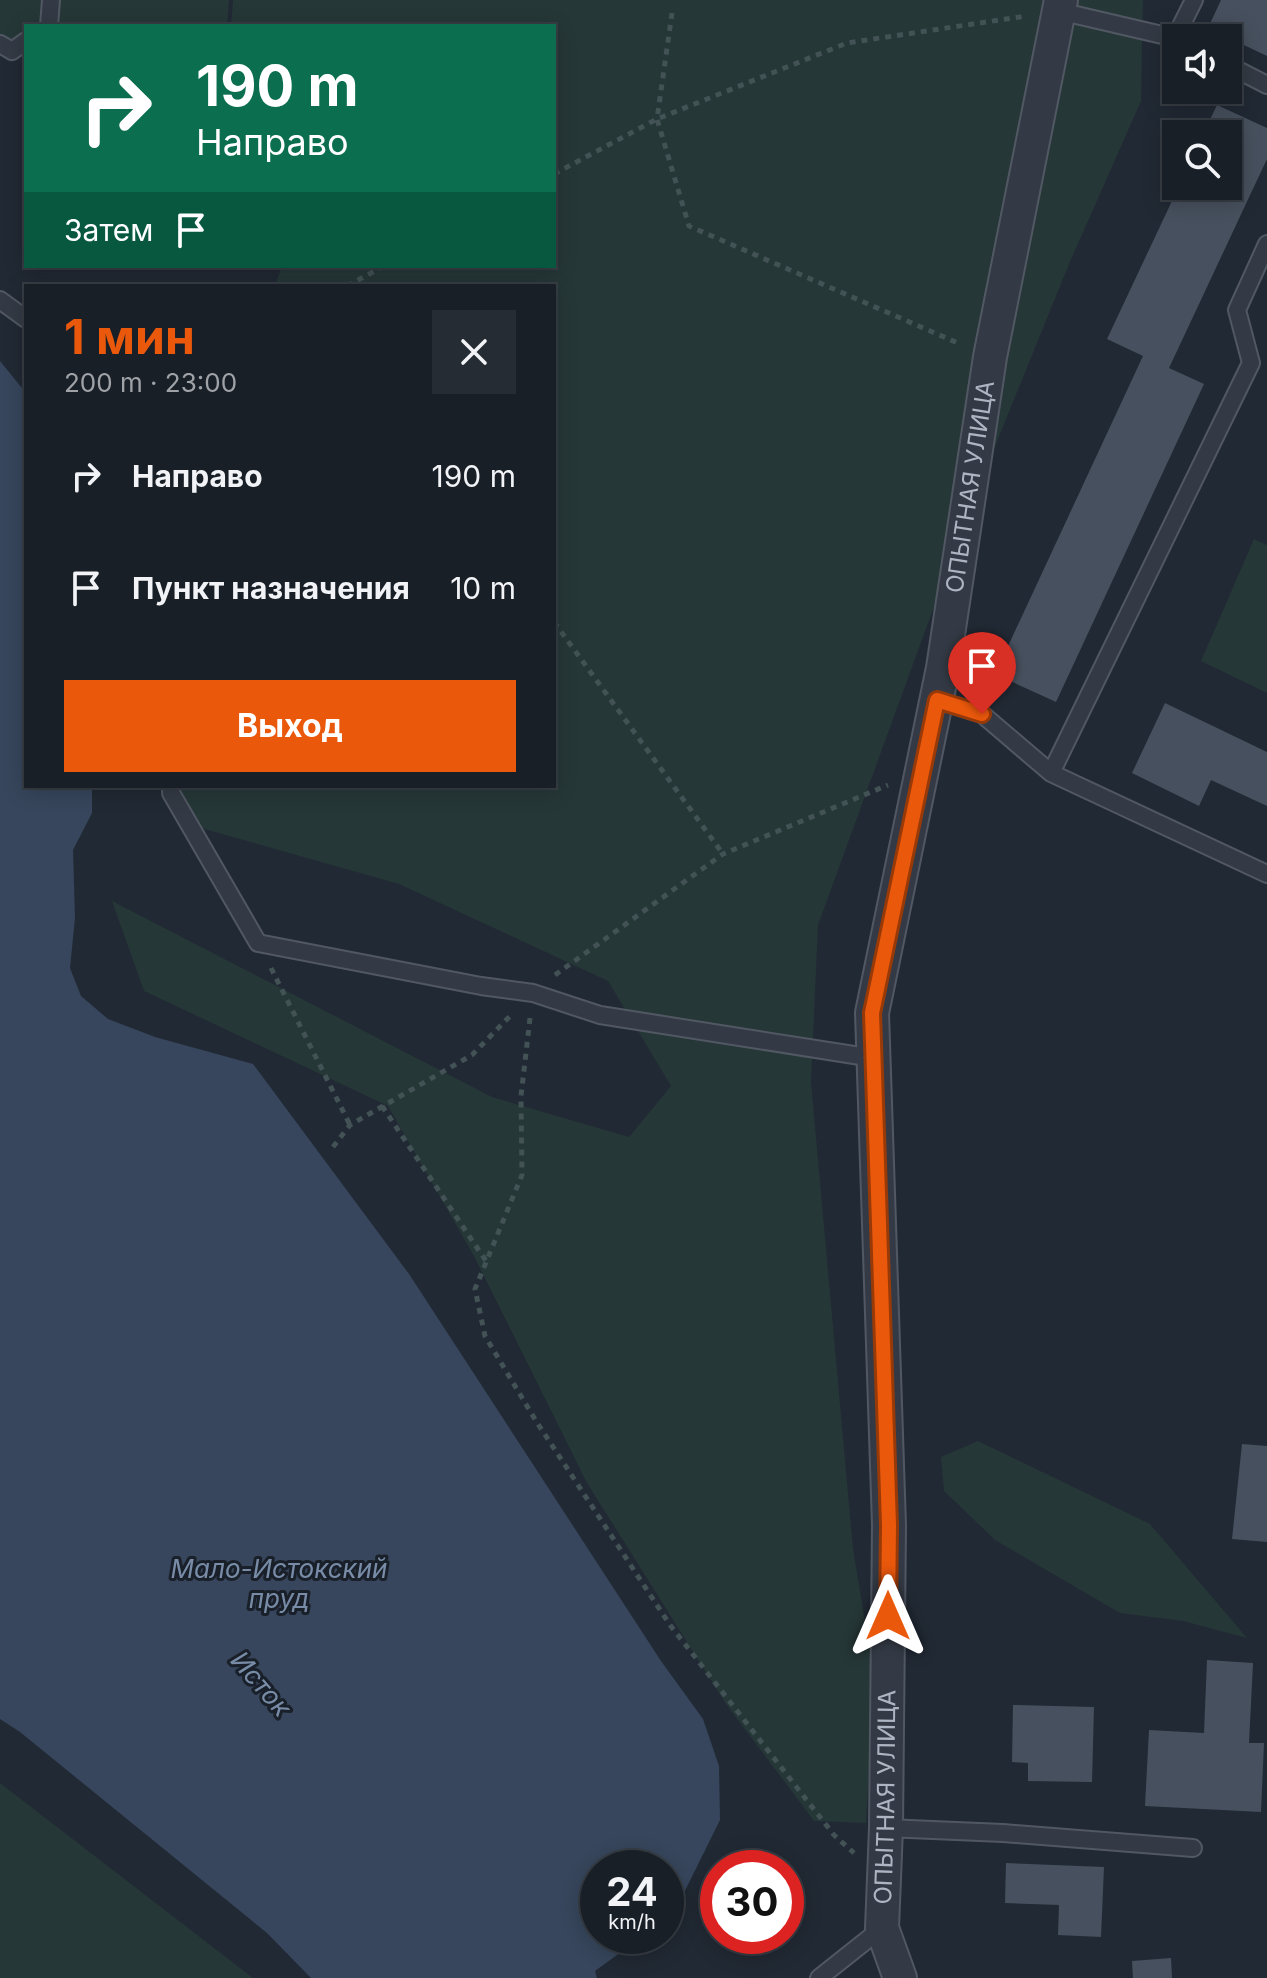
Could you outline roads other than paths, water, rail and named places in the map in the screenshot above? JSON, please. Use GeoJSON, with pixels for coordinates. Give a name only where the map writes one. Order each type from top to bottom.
{"type":"FeatureCollection","features":[{"type":"Feature","properties":{"kind":"street","name":"ОПЫТНАЯ УЛИЦА"},"geometry":{"type":"LineString","coordinates":[[900,1978],[882,1928],[889,1525],[872,1013],[937,700],[990,357],[1060,6]]}},
{"type":"Feature","properties":{"kind":"lane"},"geometry":{"type":"LineString","coordinates":[[49,24],[51,0]]}},
{"type":"Feature","properties":{"kind":"lane"},"geometry":{"type":"LineString","coordinates":[[1183,24],[1194,0]]}},
{"type":"Feature","properties":{"kind":"lane"},"geometry":{"type":"LineString","coordinates":[[1060,6],[1162,34]]}},
{"type":"Feature","properties":{"kind":"lane"},"geometry":{"type":"LineString","coordinates":[[0,44],[12,51],[24,42]]}},
{"type":"Feature","properties":{"kind":"lane"},"geometry":{"type":"LineString","coordinates":[[1242,72],[1267,85]]}},
{"type":"Feature","properties":{"kind":"lane"},"geometry":{"type":"LineString","coordinates":[[1051,773],[1251,363],[1237,310],[1267,244]]}},
{"type":"Feature","properties":{"kind":"lane"},"geometry":{"type":"LineString","coordinates":[[0,300],[24,318]]}},
{"type":"Feature","properties":{"kind":"lane"},"geometry":{"type":"LineString","coordinates":[[937,700],[982,714],[1051,773],[1267,874]]}},
{"type":"Feature","properties":{"kind":"lane"},"geometry":{"type":"LineString","coordinates":[[171,788],[171,793],[258,943],[481,986],[533,993],[600,1015],[873,1058]]}},
{"type":"Feature","properties":{"kind":"lane"},"geometry":{"type":"LineString","coordinates":[[886,1828],[1003,1833],[1193,1848]]}},
{"type":"Feature","properties":{"kind":"lane"},"geometry":{"type":"LineString","coordinates":[[819,1978],[882,1928]]}},
{"type":"Feature","properties":{"kind":"water","name":"Мало-Истокский пруд"},"geometry":{"type":"Polygon","coordinates":[[[0,361],[24,391],[24,788],[92,788],[92,813],[73,850],[75,918],[70,968],[81,996],[108,1019],[155,1037],[253,1064],[409,1274],[661,1661],[703,1719],[719,1766],[720,1820],[705,1850],[700,1850],[700,1860],[684,1893],[684,1850],[580,1850],[580,1954],[618,1954],[595,1971],[597,1978],[311,1978],[267,1933],[0,1719],[0,361]]]}},
{"type":"Feature","properties":{"kind":"water label","name":"Исток"},"geometry":{"type":"Point","coordinates":[261,1684]}}]}
